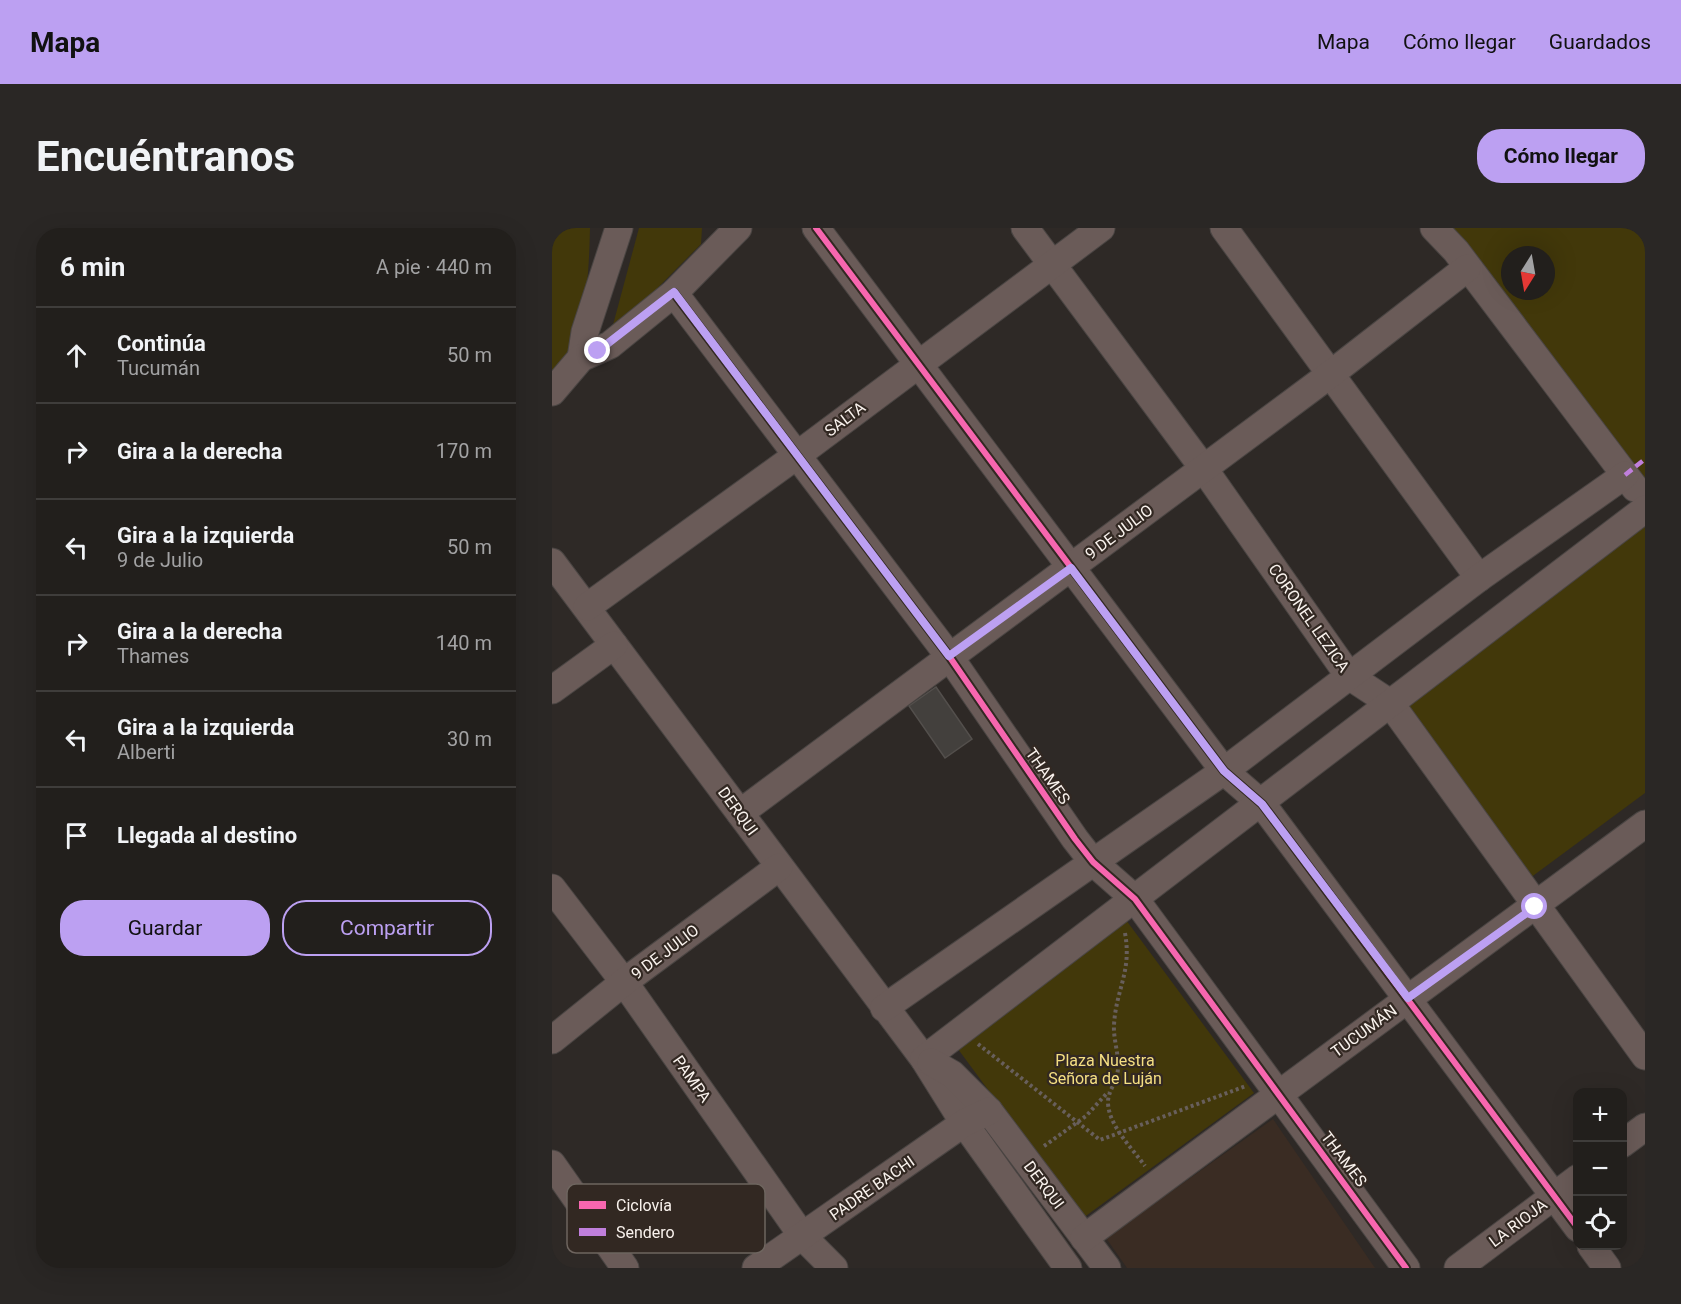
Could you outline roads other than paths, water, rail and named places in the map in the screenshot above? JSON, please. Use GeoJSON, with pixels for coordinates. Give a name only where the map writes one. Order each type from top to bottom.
{"type":"FeatureCollection","features":[{"type":"Feature","properties":{"kind":"street"},"geometry":{"type":"LineString","coordinates":[[581,357],[585,332],[619,228]]}},
{"type":"Feature","properties":{"kind":"street"},"geometry":{"type":"LineString","coordinates":[[816,228],[920,363],[1224,771],[1262,804],[1573,1221]]}},
{"type":"Feature","properties":{"kind":"street","name":"CORONEL LEZICA"},"geometry":{"type":"LineString","coordinates":[[1025,228],[1204,469],[1349,676],[1390,703],[1535,907],[1645,1056]]}},
{"type":"Feature","properties":{"kind":"street","name":"SALTA"},"geometry":{"type":"LineString","coordinates":[[587,607],[796,456],[1101,228]]}},
{"type":"Feature","properties":{"kind":"street"},"geometry":{"type":"LineString","coordinates":[[1224,228],[1332,373],[1479,578]]}},
{"type":"Feature","properties":{"kind":"street"},"geometry":{"type":"LineString","coordinates":[[1434,228],[1645,501]]}},
{"type":"Feature","properties":{"kind":"street"},"geometry":{"type":"LineString","coordinates":[[552,392],[581,357],[610,345],[674,292],[729,232]]}},
{"type":"Feature","properties":{"kind":"street","name":"9 DE JULIO"},"geometry":{"type":"LineString","coordinates":[[740,813],[1204,469],[1467,268]]}},
{"type":"Feature","properties":{"kind":"street","name":"THAMES"},"geometry":{"type":"LineString","coordinates":[[674,292],[949,656],[1093,862],[1272,1087],[1406,1268]]}},
{"type":"Feature","properties":{"kind":"street"},"geometry":{"type":"LineString","coordinates":[[884,1008],[1224,771],[1479,578],[1625,475]]}},
{"type":"Feature","properties":{"kind":"street"},"geometry":{"type":"LineString","coordinates":[[924,1059],[1262,804],[1390,703],[1645,509]]}},
{"type":"Feature","properties":{"kind":"street","name":"DERQUI"},"geometry":{"type":"LineString","coordinates":[[552,562],[924,1059],[964,1124],[1068,1268]]}},
{"type":"Feature","properties":{"kind":"street"},"geometry":{"type":"LineString","coordinates":[[552,690],[614,645]]}},
{"type":"Feature","properties":{"kind":"street","name":"TUCUMÁN"},"geometry":{"type":"LineString","coordinates":[[1084,1238],[1157,1184],[1272,1087],[1408,998],[1535,907],[1645,824]]}},
{"type":"Feature","properties":{"kind":"street","name":"9 DE JULIO"},"geometry":{"type":"LineString","coordinates":[[552,1040],[624,982],[779,867]]}},
{"type":"Feature","properties":{"kind":"street","name":"PAMPA"},"geometry":{"type":"LineString","coordinates":[[552,888],[624,982],[803,1237],[834,1268]]}},
{"type":"Feature","properties":{"kind":"street","name":"DERQUI"},"geometry":{"type":"LineString","coordinates":[[924,1059],[952,1074],[989,1111],[1107,1268]]}},
{"type":"Feature","properties":{"kind":"street","name":"PADRE BACHI"},"geometry":{"type":"LineString","coordinates":[[756,1268],[964,1124],[989,1111]]}},
{"type":"Feature","properties":{"kind":"street"},"geometry":{"type":"LineString","coordinates":[[1625,1142],[1645,1126]]}},
{"type":"Feature","properties":{"kind":"street"},"geometry":{"type":"LineString","coordinates":[[552,1164],[567,1185]]}},
{"type":"Feature","properties":{"kind":"street","name":"LA RIOJA"},"geometry":{"type":"LineString","coordinates":[[1458,1268],[1573,1182]]}},
{"type":"Feature","properties":{"kind":"street"},"geometry":{"type":"LineString","coordinates":[[1594,1250],[1607,1268]]}},
{"type":"Feature","properties":{"kind":"street"},"geometry":{"type":"LineString","coordinates":[[615,1253],[625,1268]]}},
{"type":"Feature","properties":{"kind":"park label","name":"Plaza Nuestra Señora de Luján"},"geometry":{"type":"Point","coordinates":[1105,1069]}}]}
